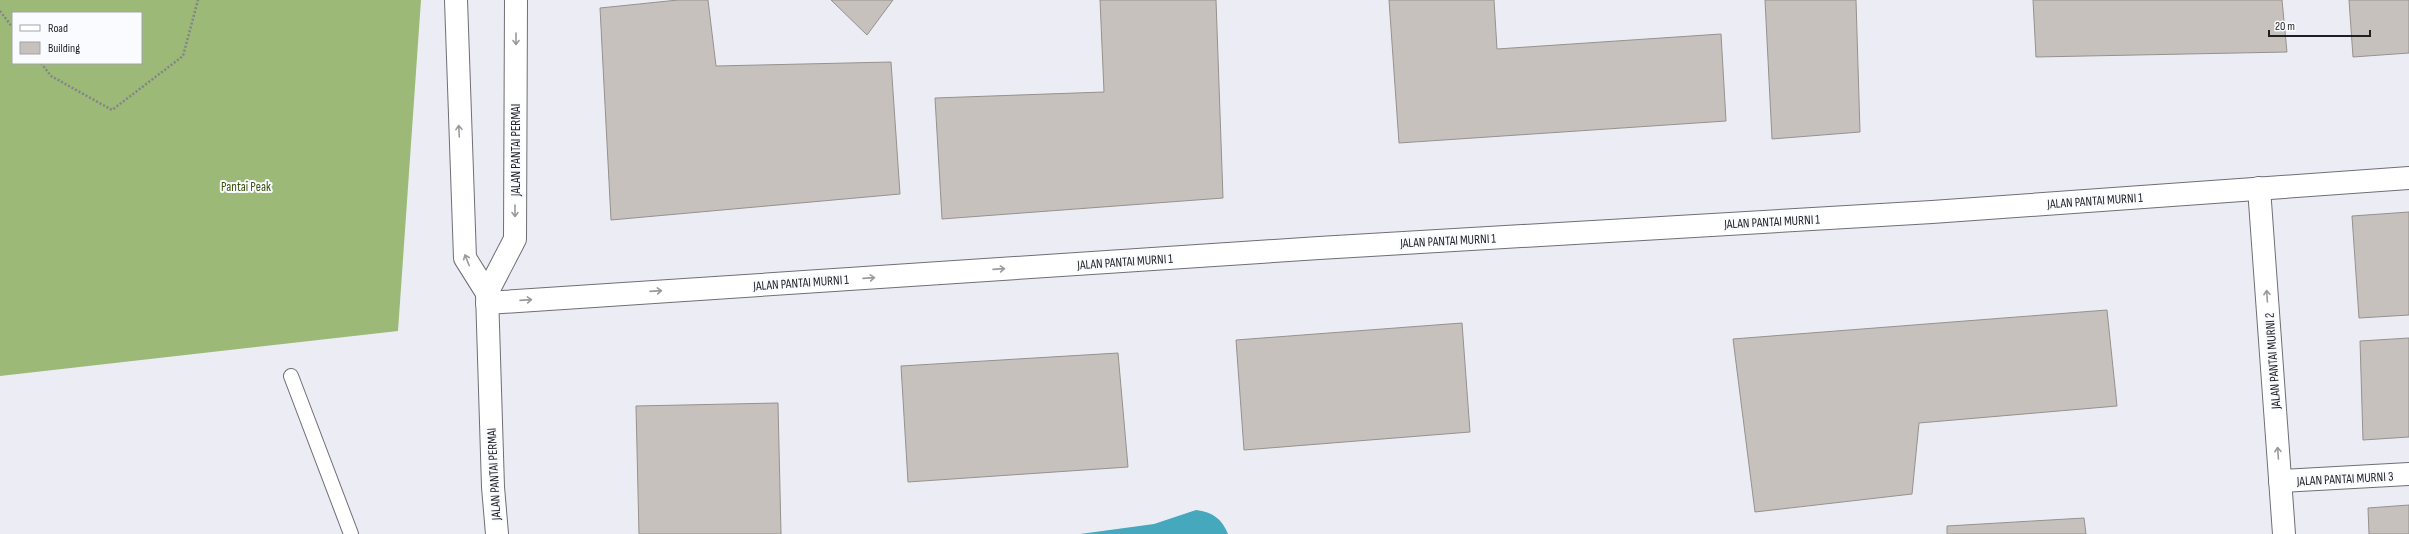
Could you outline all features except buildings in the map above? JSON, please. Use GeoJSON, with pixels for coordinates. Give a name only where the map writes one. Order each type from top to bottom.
{"type":"FeatureCollection","features":[{"type":"Feature","properties":{"kind":"street"},"geometry":{"type":"LineString","coordinates":[[456,0],[465,258],[487,298]]}},
{"type":"Feature","properties":{"kind":"street","name":"JALAN PANTAI PERMAI"},"geometry":{"type":"LineString","coordinates":[[497,534],[493,487],[487,298],[515,239],[516,0]]}},
{"type":"Feature","properties":{"kind":"street","name":"JALAN PANTAI MURNI 1"},"geometry":{"type":"LineString","coordinates":[[487,298],[1932,212],[2409,178]]}},
{"type":"Feature","properties":{"kind":"street","name":"JALAN PANTAI MURNI 2"},"geometry":{"type":"LineString","coordinates":[[2259,188],[2284,534]]}},
{"type":"Feature","properties":{"kind":"street","name":"JALAN PANTAI MURNI 3"},"geometry":{"type":"LineString","coordinates":[[2280,481],[2409,474]]}},
{"type":"Feature","properties":{"kind":"lane"},"geometry":{"type":"LineString","coordinates":[[291,376],[351,534]]}},
{"type":"Feature","properties":{"kind":"path"},"geometry":{"type":"LineString","coordinates":[[42,64],[51,76],[112,110],[183,56],[198,0]]}},
{"type":"Feature","properties":{"kind":"path"},"geometry":{"type":"LineString","coordinates":[[0,11],[12,27]]}},
{"type":"Feature","properties":{"kind":"green space","name":"Pantai Peak"},"geometry":{"type":"Polygon","coordinates":[[[0,0],[421,0],[398,331],[0,376],[0,0]]]}},
{"type":"Feature","properties":{"kind":"water"},"geometry":{"type":"Polygon","coordinates":[[[1196,510],[1207,512],[1220,520],[1228,534],[1080,534],[1154,524],[1196,510]]]}}]}
